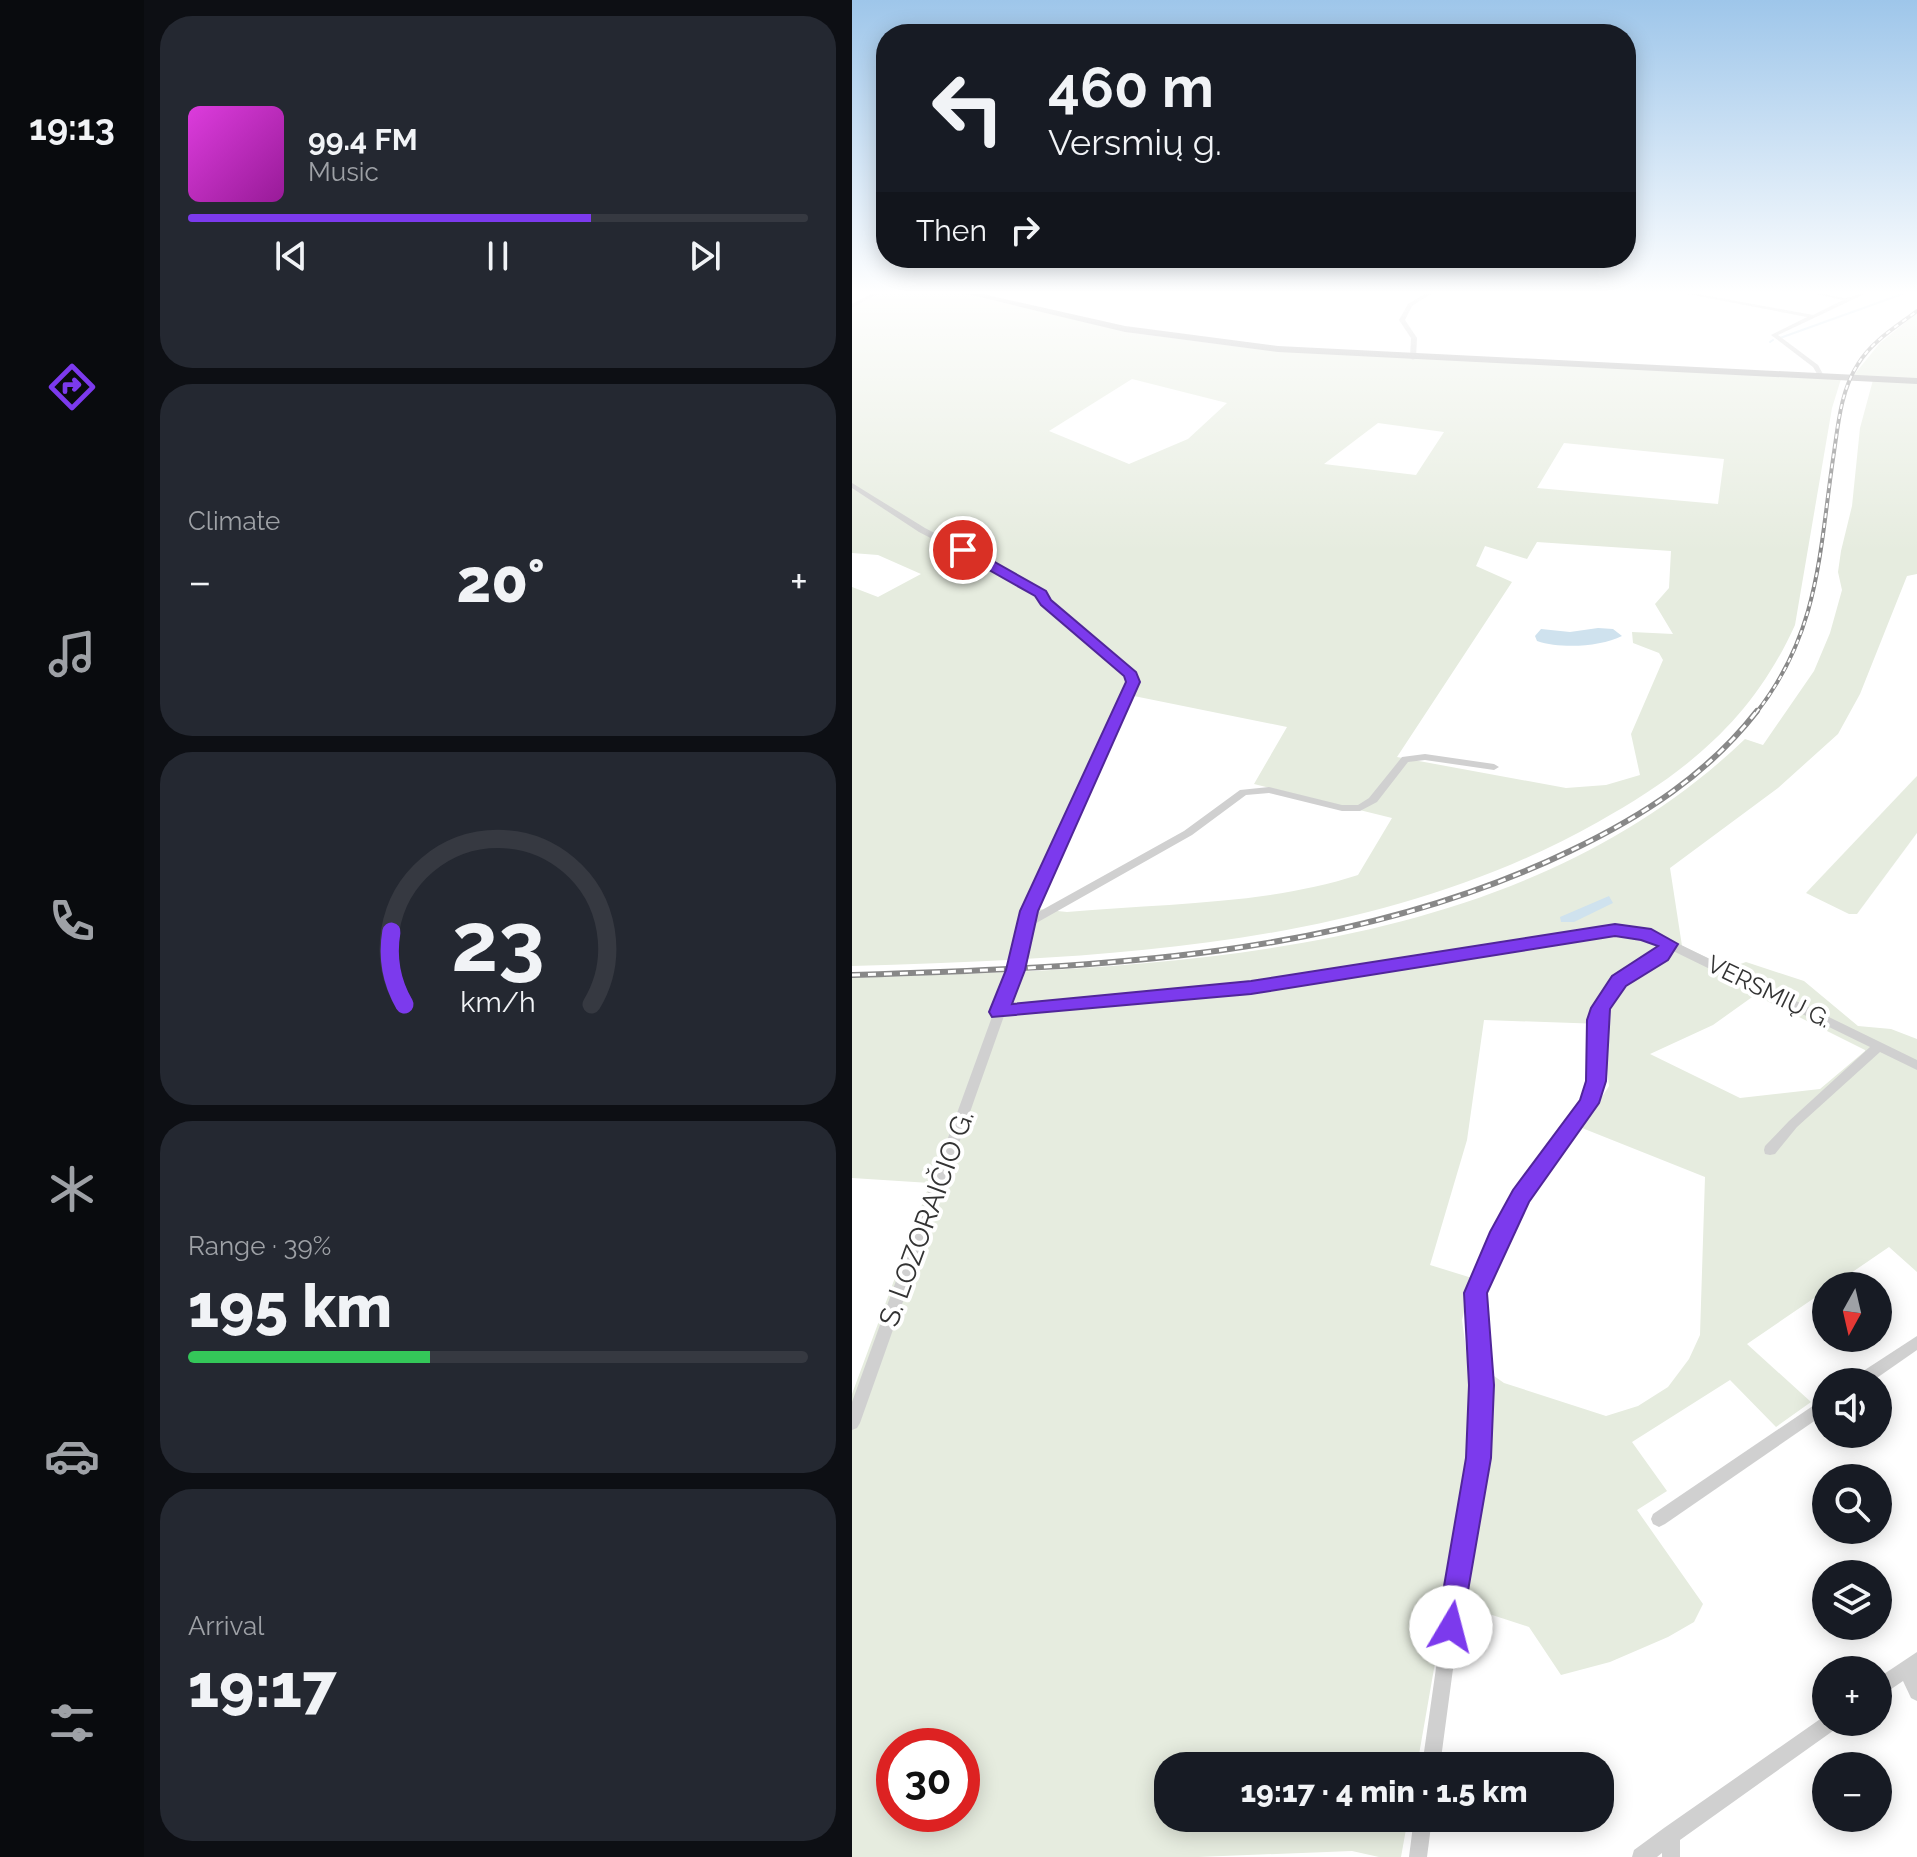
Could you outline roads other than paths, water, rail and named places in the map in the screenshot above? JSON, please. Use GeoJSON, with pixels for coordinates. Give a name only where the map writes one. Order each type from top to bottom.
{"type":"FeatureCollection","features":[{"type":"Feature","properties":{"kind":"main road"},"geometry":{"type":"LineString","coordinates":[[1865,379],[1917,381]]}},
{"type":"Feature","properties":{"kind":"street","name":"S. LOZORAIČIO G."},"geometry":{"type":"LineString","coordinates":[[852,485],[922,530],[1041,593],[1045,602],[1131,675],[1133,682],[1026,925],[1015,970],[852,1423]]}},
{"type":"Feature","properties":{"kind":"street"},"geometry":{"type":"LineString","coordinates":[[1026,925],[1188,833],[1243,792],[1269,790],[1351,809],[1373,800],[1405,759],[1425,757],[1494,767]]}},
{"type":"Feature","properties":{"kind":"street","name":"VERSMIŲ G."},"geometry":{"type":"LineString","coordinates":[[999,1012],[1251,988],[1615,930],[1644,934],[1669,944],[1917,1065]]}},
{"type":"Feature","properties":{"kind":"street"},"geometry":{"type":"LineString","coordinates":[[1433,1752],[1462,1542],[1479,1458],[1482,1385],[1476,1293],[1501,1232],[1521,1196],[1589,1103],[1596,1081],[1597,1020],[1601,1008],[1619,981],[1661,955],[1669,944]]}},
{"type":"Feature","properties":{"kind":"street"},"geometry":{"type":"LineString","coordinates":[[1770,1150],[1793,1124],[1879,1046]]}},
{"type":"Feature","properties":{"kind":"street"},"geometry":{"type":"LineString","coordinates":[[1879,1368],[1917,1342]]}},
{"type":"Feature","properties":{"kind":"street"},"geometry":{"type":"LineString","coordinates":[[1659,1519],[1812,1414]]}},
{"type":"Feature","properties":{"kind":"street"},"geometry":{"type":"LineString","coordinates":[[1892,1679],[1912,1665],[1917,1692]]}},
{"type":"Feature","properties":{"kind":"street"},"geometry":{"type":"LineString","coordinates":[[1641,1857],[1812,1735]]}},
{"type":"Feature","properties":{"kind":"street"},"geometry":{"type":"LineString","coordinates":[[1418,1857],[1421,1832]]}},
{"type":"Feature","properties":{"kind":"street"},"geometry":{"type":"LineString","coordinates":[[1671,1835],[1671,1857]]}},
{"type":"Feature","properties":{"kind":"water"},"geometry":{"type":"Polygon","coordinates":[[[1541,629],[1570,632],[1613,629],[1622,636],[1603,643],[1569,646],[1547,644],[1537,641],[1535,636],[1541,629]]]}},
{"type":"Feature","properties":{"kind":"water"},"geometry":{"type":"Polygon","coordinates":[[[1609,896],[1613,903],[1574,922],[1561,922],[1560,917],[1609,896]]]}},
{"type":"Feature","properties":{"kind":"railway"},"geometry":{"type":"LineString","coordinates":[[1756,713],[1793,653],[1813,592],[1838,422],[1850,379]]}},
{"type":"Feature","properties":{"kind":"railway"},"geometry":{"type":"LineString","coordinates":[[852,975],[1127,961],[1309,936],[1398,915],[1485,887],[1570,851],[1623,823],[1695,774],[1738,734],[1757,711]]}}]}
